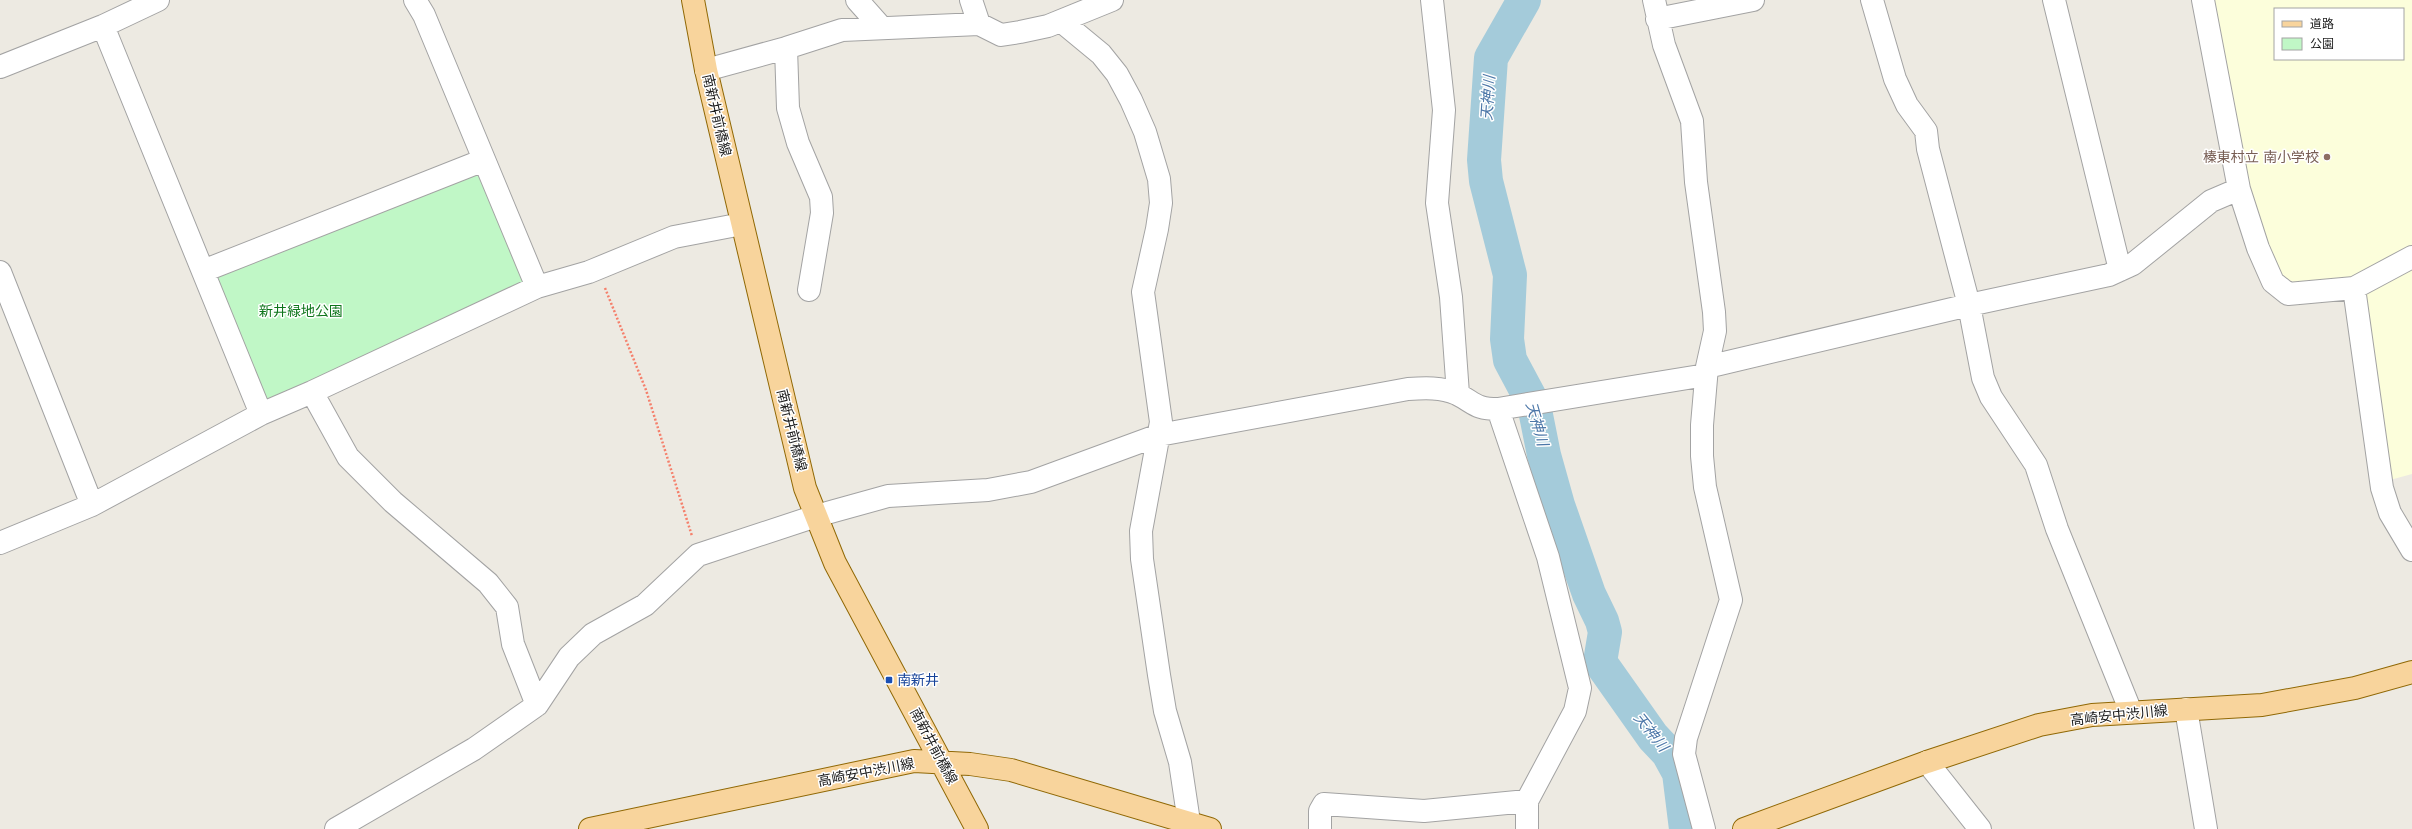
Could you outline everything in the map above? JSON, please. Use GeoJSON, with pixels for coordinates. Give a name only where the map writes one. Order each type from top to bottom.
{"type":"FeatureCollection","features":[{"type":"Feature","properties":{"kind":"main road","name":"南新井前橋線"},"geometry":{"type":"LineString","coordinates":[[693,0],[706,70],[806,488],[835,563],[943,762],[977,829]]}},
{"type":"Feature","properties":{"kind":"main road","name":"高崎安中渋川線"},"geometry":{"type":"LineString","coordinates":[[1744,829],[1927,762],[2039,725],[2092,715],[2262,705],[2355,688],[2412,672]]}},
{"type":"Feature","properties":{"kind":"main road","name":"高崎安中渋川線"},"geometry":{"type":"LineString","coordinates":[[590,829],[906,762],[943,762],[1011,770],[1210,829]]}},
{"type":"Feature","properties":{"kind":"street"},"geometry":{"type":"LineString","coordinates":[[0,67],[103,26],[135,5],[158,0]]}},
{"type":"Feature","properties":{"kind":"street"},"geometry":{"type":"LineString","coordinates":[[415,0],[424,15],[537,287]]}},
{"type":"Feature","properties":{"kind":"street"},"geometry":{"type":"LineString","coordinates":[[857,0],[881,27]]}},
{"type":"Feature","properties":{"kind":"street"},"geometry":{"type":"LineString","coordinates":[[971,0],[979,24]]}},
{"type":"Feature","properties":{"kind":"street"},"geometry":{"type":"LineString","coordinates":[[706,70],[786,48],[842,30],[881,27],[979,24],[1001,35],[1037,29],[1112,0]]}},
{"type":"Feature","properties":{"kind":"street"},"geometry":{"type":"LineString","coordinates":[[1432,0],[1444,110],[1438,203],[1451,297],[1458,394]]}},
{"type":"Feature","properties":{"kind":"street"},"geometry":{"type":"LineString","coordinates":[[1704,829],[1684,754],[1684,746],[1731,600],[1706,486],[1702,456],[1702,425],[1707,371],[1715,331],[1714,312],[1696,182],[1692,121],[1655,9],[1753,0]]}},
{"type":"Feature","properties":{"kind":"street"},"geometry":{"type":"LineString","coordinates":[[1872,0],[1895,79],[1907,106],[1926,131],[1928,149],[1969,305],[1983,378],[1991,397],[2036,465],[2057,529],[2130,712]]}},
{"type":"Feature","properties":{"kind":"street"},"geometry":{"type":"LineString","coordinates":[[2054,0],[2120,270]]}},
{"type":"Feature","properties":{"kind":"street"},"geometry":{"type":"LineString","coordinates":[[2203,0],[2238,190],[2258,248],[2273,282],[2288,294],[2354,288],[2412,257]]}},
{"type":"Feature","properties":{"kind":"street"},"geometry":{"type":"LineString","coordinates":[[1061,21],[1101,54],[1116,74],[1132,100],[1145,132],[1159,179],[1161,203],[1143,292],[1161,422],[1144,505],[1141,532],[1142,559],[1161,690],[1180,762],[1189,822]]}},
{"type":"Feature","properties":{"kind":"street"},"geometry":{"type":"LineString","coordinates":[[103,26],[261,414]]}},
{"type":"Feature","properties":{"kind":"street"},"geometry":{"type":"LineString","coordinates":[[786,48],[788,108],[798,143],[821,197],[822,213],[809,290]]}},
{"type":"Feature","properties":{"kind":"street"},"geometry":{"type":"LineString","coordinates":[[203,271],[484,160]]}},
{"type":"Feature","properties":{"kind":"street"},"geometry":{"type":"LineString","coordinates":[[336,829],[474,749],[537,705],[569,657],[593,634],[645,605],[698,555],[816,516],[888,496],[1009,488],[1031,482],[1159,435],[1408,389],[1441,389],[1458,394],[1476,407],[1498,409],[1707,371],[1969,305],[2109,275],[2133,264],[2211,201],[2238,190]]}},
{"type":"Feature","properties":{"kind":"street"},"geometry":{"type":"LineString","coordinates":[[0,542],[92,505],[261,414],[312,392],[537,287],[597,268],[674,237],[742,224]]}},
{"type":"Feature","properties":{"kind":"street"},"geometry":{"type":"LineString","coordinates":[[0,272],[92,505]]}},
{"type":"Feature","properties":{"kind":"street"},"geometry":{"type":"LineString","coordinates":[[2354,288],[2382,488],[2390,513],[2412,550]]}},
{"type":"Feature","properties":{"kind":"street"},"geometry":{"type":"LineString","coordinates":[[312,392],[348,458],[393,502],[488,583],[507,607],[513,644],[537,705]]}},
{"type":"Feature","properties":{"kind":"street"},"geometry":{"type":"LineString","coordinates":[[1498,409],[1548,557],[1580,688],[1575,711],[1527,801],[1527,829]]}},
{"type":"Feature","properties":{"kind":"street"},"geometry":{"type":"LineString","coordinates":[[2186,709],[2206,829]]}},
{"type":"Feature","properties":{"kind":"street"},"geometry":{"type":"LineString","coordinates":[[1927,762],[1980,829]]}},
{"type":"Feature","properties":{"kind":"street"},"geometry":{"type":"LineString","coordinates":[[1320,829],[1320,811],[1324,804],[1424,811],[1527,801]]}},
{"type":"Feature","properties":{"kind":"path"},"geometry":{"type":"LineString","coordinates":[[597,268],[646,390],[698,555]]}},
{"type":"Feature","properties":{"kind":"shaded area","name":"榛東村立 南小学校"},"geometry":{"type":"Polygon","coordinates":[[[2211,0],[2412,0],[2412,245],[2355,276],[2305,286],[2281,277],[2255,212],[2211,0]]]}},
{"type":"Feature","properties":{"kind":"shaded area"},"geometry":{"type":"Polygon","coordinates":[[[2412,263],[2412,474],[2390,480],[2364,293],[2412,263]]]}},
{"type":"Feature","properties":{"kind":"green space","name":"新井緑地公園"},"geometry":{"type":"Polygon","coordinates":[[[479,168],[527,287],[265,400],[215,274],[479,168]]]}},
{"type":"Feature","properties":{"kind":"waterway","name":"天神川"},"geometry":{"type":"LineString","coordinates":[[1524,0],[1491,58],[1484,160],[1486,181],[1510,275],[1507,339],[1510,360],[1534,405],[1544,455],[1558,505],[1589,594],[1602,621],[1605,632],[1600,662],[1653,737],[1668,753],[1679,773],[1686,829]]}},
{"type":"Feature","properties":{"kind":"place","name":"榛東村立 南小学校"},"geometry":{"type":"Point","coordinates":[2327,157]}},
{"type":"Feature","properties":{"kind":"place","name":"南新井"},"geometry":{"type":"Point","coordinates":[889,680]}}]}
